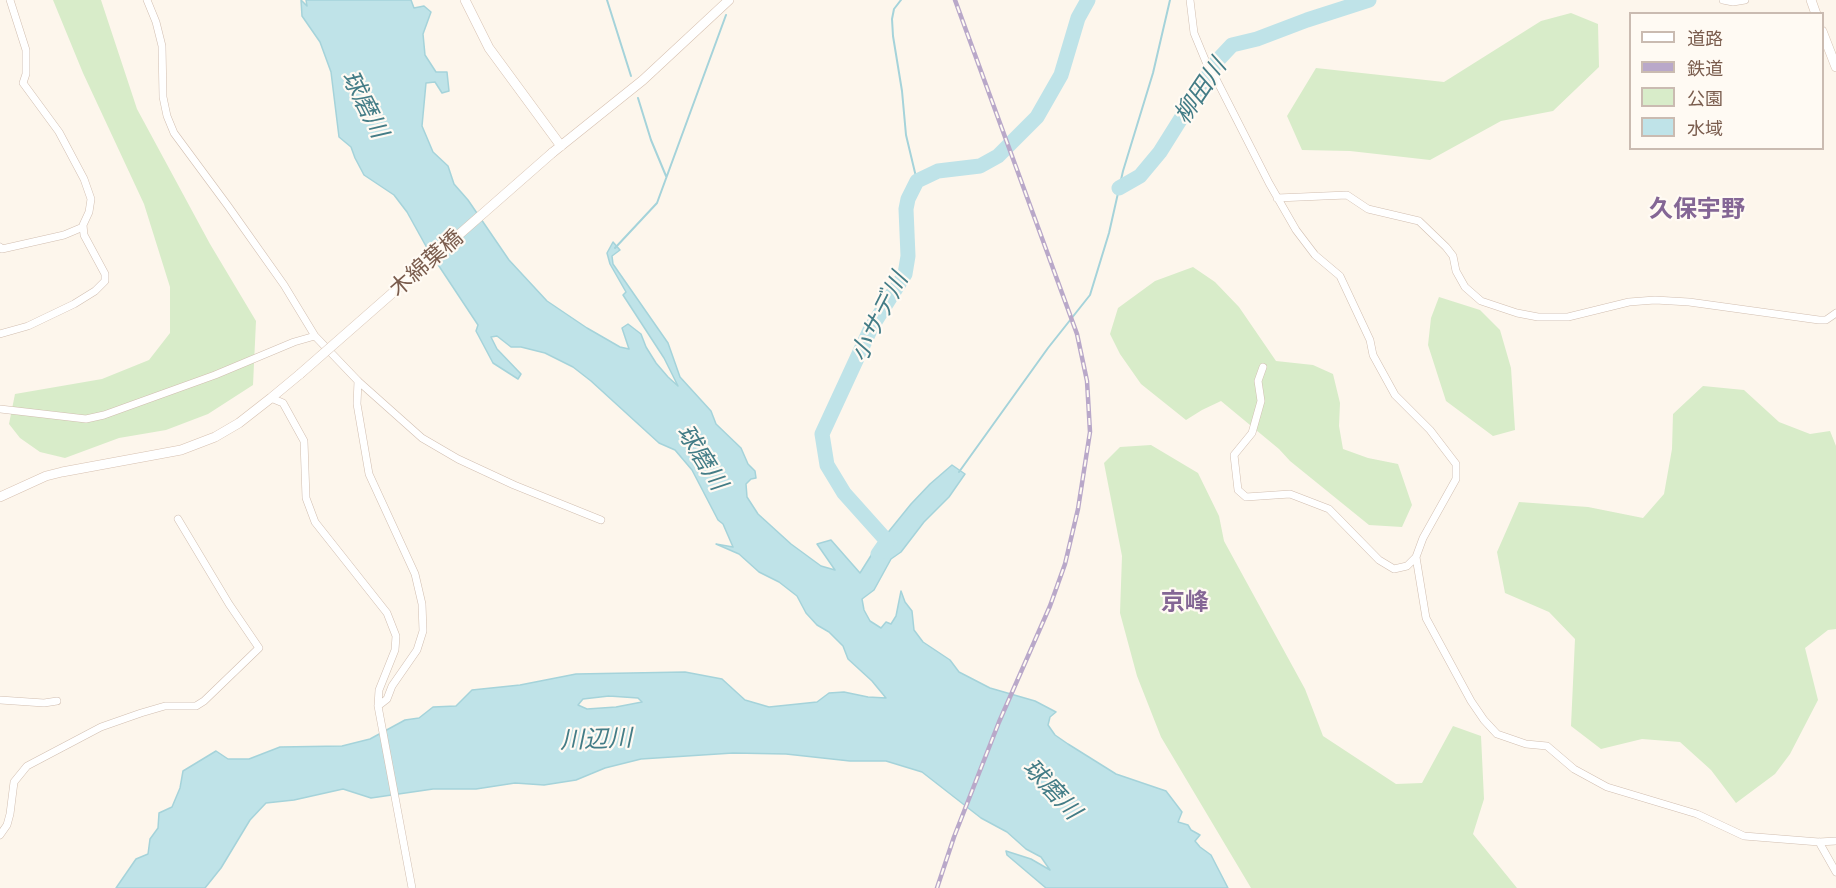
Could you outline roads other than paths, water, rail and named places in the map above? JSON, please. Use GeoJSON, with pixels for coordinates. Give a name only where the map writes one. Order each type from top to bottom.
{"type":"FeatureCollection","features":[{"type":"Feature","properties":{"kind":"street"},"geometry":{"type":"LineString","coordinates":[[0,334],[28,326],[74,304],[95,291],[105,281],[105,274],[84,235],[83,227],[91,199],[84,179],[59,132],[23,83],[26,74],[26,50],[10,0]]}},
{"type":"Feature","properties":{"kind":"street"},"geometry":{"type":"LineString","coordinates":[[147,0],[156,21],[162,46],[163,97],[174,133],[284,285],[315,336],[358,381],[422,438],[458,459],[514,485],[601,520]]}},
{"type":"Feature","properties":{"kind":"street"},"geometry":{"type":"LineString","coordinates":[[465,0],[489,48],[561,146]]}},
{"type":"Feature","properties":{"kind":"street"},"geometry":{"type":"LineString","coordinates":[[1190,0],[1194,33],[1206,62],[1277,198],[1296,230],[1315,255],[1340,276],[1370,340],[1373,354],[1395,394],[1430,430],[1456,464],[1456,479],[1423,538],[1416,557],[1407,566],[1394,569],[1379,560],[1329,509],[1290,494],[1246,496],[1238,490],[1234,454],[1252,433],[1261,401],[1258,381],[1263,367]]}},
{"type":"Feature","properties":{"kind":"street"},"geometry":{"type":"LineString","coordinates":[[1723,0],[1733,2],[1745,0]]}},
{"type":"Feature","properties":{"kind":"street","name":"木綿葉橋"},"geometry":{"type":"LineString","coordinates":[[0,497],[46,476],[181,450],[215,437],[272,399],[552,153],[643,80],[725,2]]}},
{"type":"Feature","properties":{"kind":"street"},"geometry":{"type":"LineString","coordinates":[[1824,36],[1836,66]]}},
{"type":"Feature","properties":{"kind":"street"},"geometry":{"type":"LineString","coordinates":[[1277,198],[1347,195],[1368,209],[1419,221],[1453,256],[1456,271],[1465,287],[1481,301],[1517,313],[1538,317],[1568,317],[1629,302],[1655,300],[1689,302],[1819,320],[1826,320],[1836,313]]}},
{"type":"Feature","properties":{"kind":"street"},"geometry":{"type":"LineString","coordinates":[[0,247],[2,249],[64,235],[83,227]]}},
{"type":"Feature","properties":{"kind":"street"},"geometry":{"type":"LineString","coordinates":[[0,409],[86,419],[104,415],[315,336]]}},
{"type":"Feature","properties":{"kind":"street"},"geometry":{"type":"LineString","coordinates":[[358,381],[357,404],[369,474],[415,574],[422,604],[423,631],[417,650],[392,686],[387,699],[378,706]]}},
{"type":"Feature","properties":{"kind":"street"},"geometry":{"type":"LineString","coordinates":[[272,399],[283,403],[304,441],[306,498],[315,522],[387,613],[396,636],[395,650],[380,690],[378,706],[412,888]]}},
{"type":"Feature","properties":{"kind":"street"},"geometry":{"type":"LineString","coordinates":[[0,835],[7,825],[10,814],[14,782],[27,766],[101,727],[141,712],[165,706],[196,706],[204,702],[259,648],[229,604],[178,519]]}},
{"type":"Feature","properties":{"kind":"street"},"geometry":{"type":"LineString","coordinates":[[1416,557],[1426,618],[1471,701],[1497,734],[1526,744],[1547,746],[1574,769],[1607,787],[1697,814],[1744,836],[1819,842],[1836,841]]}},
{"type":"Feature","properties":{"kind":"street"},"geometry":{"type":"LineString","coordinates":[[0,700],[44,703],[57,701]]}},
{"type":"Feature","properties":{"kind":"street"},"geometry":{"type":"LineString","coordinates":[[1819,842],[1836,872]]}},
{"type":"Feature","properties":{"kind":"water"},"geometry":{"type":"Polygon","coordinates":[[[301,0],[307,6],[306,0],[411,0],[414,8],[424,6],[431,12],[423,34],[425,55],[436,72],[447,72],[449,91],[442,93],[435,82],[426,83],[422,126],[433,152],[448,166],[454,184],[468,200],[509,260],[547,301],[587,328],[620,347],[629,349],[622,328],[628,324],[641,334],[656,363],[678,386],[664,358],[623,295],[626,292],[610,264],[607,253],[613,242],[620,250],[612,256],[613,264],[668,343],[680,377],[711,411],[716,424],[741,448],[748,464],[755,471],[756,478],[746,484],[747,497],[758,514],[791,544],[821,566],[835,570],[817,544],[831,540],[860,573],[877,546],[930,484],[952,465],[965,474],[949,497],[924,522],[901,552],[891,559],[874,590],[862,599],[864,610],[870,621],[881,628],[886,622],[891,624],[896,616],[901,591],[912,611],[914,630],[923,642],[950,660],[959,672],[990,688],[1035,701],[1056,712],[1050,717],[1048,725],[1055,735],[1116,774],[1166,791],[1182,812],[1178,822],[1188,825],[1191,830],[1200,835],[1195,841],[1211,855],[1228,888],[1046,888],[1007,855],[1006,851],[1031,859],[1050,870],[1041,857],[1026,849],[1007,832],[981,818],[922,772],[886,761],[850,761],[786,754],[733,753],[641,759],[605,768],[576,780],[544,785],[515,783],[476,789],[433,789],[371,798],[343,789],[294,800],[266,803],[250,820],[221,868],[205,888],[116,888],[136,859],[148,854],[150,839],[158,828],[159,813],[172,807],[180,788],[183,771],[216,751],[228,759],[249,759],[280,747],[342,746],[370,739],[405,720],[419,718],[433,707],[456,706],[472,690],[520,685],[576,674],[685,672],[722,679],[745,700],[769,707],[817,702],[829,693],[844,692],[886,698],[872,681],[848,659],[843,646],[806,613],[797,596],[779,582],[759,572],[739,554],[716,544],[733,547],[723,524],[718,520],[692,470],[675,450],[659,443],[573,367],[545,353],[511,347],[497,336],[491,337],[497,349],[521,374],[518,379],[493,363],[476,331],[478,325],[427,248],[407,212],[394,195],[364,175],[351,147],[339,137],[331,72],[320,42],[302,16],[301,0]],[[609,696],[583,699],[578,705],[587,709],[616,707],[642,702],[638,698],[609,696]]]}},
{"type":"Feature","properties":{"kind":"waterway"},"geometry":{"type":"LineString","coordinates":[[607,0],[631,76]]}},
{"type":"Feature","properties":{"kind":"waterway"},"geometry":{"type":"LineString","coordinates":[[901,0],[894,9],[893,36],[906,135],[917,181]]}},
{"type":"Feature","properties":{"kind":"waterway","name":"小サデ川"},"geometry":{"type":"LineString","coordinates":[[878,554],[887,541],[844,493],[827,465],[822,434],[871,328],[905,274],[908,256],[906,209],[908,199],[917,181],[938,171],[980,166],[998,156],[1037,117],[1061,75],[1078,18],[1088,0]]}},
{"type":"Feature","properties":{"kind":"waterway"},"geometry":{"type":"LineString","coordinates":[[959,472],[1048,348],[1090,295],[1109,233],[1123,171],[1153,73],[1170,0]]}},
{"type":"Feature","properties":{"kind":"waterway","name":"柳田川"},"geometry":{"type":"LineString","coordinates":[[1119,188],[1140,176],[1160,152],[1217,61],[1232,45],[1257,39],[1369,0]]}},
{"type":"Feature","properties":{"kind":"waterway"},"geometry":{"type":"LineString","coordinates":[[615,248],[657,203],[726,15]]}},
{"type":"Feature","properties":{"kind":"waterway"},"geometry":{"type":"LineString","coordinates":[[638,98],[651,140],[666,176]]}},
{"type":"Feature","properties":{"kind":"railway"},"geometry":{"type":"LineString","coordinates":[[937,888],[954,837],[999,722],[1050,606],[1065,564],[1078,509],[1090,432],[1087,381],[1077,334],[955,0]]}},
{"type":"Feature","properties":{"kind":"district","name":"久保宇野"},"geometry":{"type":"Point","coordinates":[1697,209]}},
{"type":"Feature","properties":{"kind":"district","name":"京峰"},"geometry":{"type":"Point","coordinates":[1185,602]}},
{"type":"Feature","properties":{"kind":"water label","name":"球磨川"},"geometry":{"type":"Point","coordinates":[365,104]}},
{"type":"Feature","properties":{"kind":"water label","name":"球磨川"},"geometry":{"type":"Point","coordinates":[702,457]}},
{"type":"Feature","properties":{"kind":"water label","name":"川辺川"},"geometry":{"type":"Point","coordinates":[596,739]}},
{"type":"Feature","properties":{"kind":"water label","name":"球磨川"},"geometry":{"type":"Point","coordinates":[1052,789]}}]}
